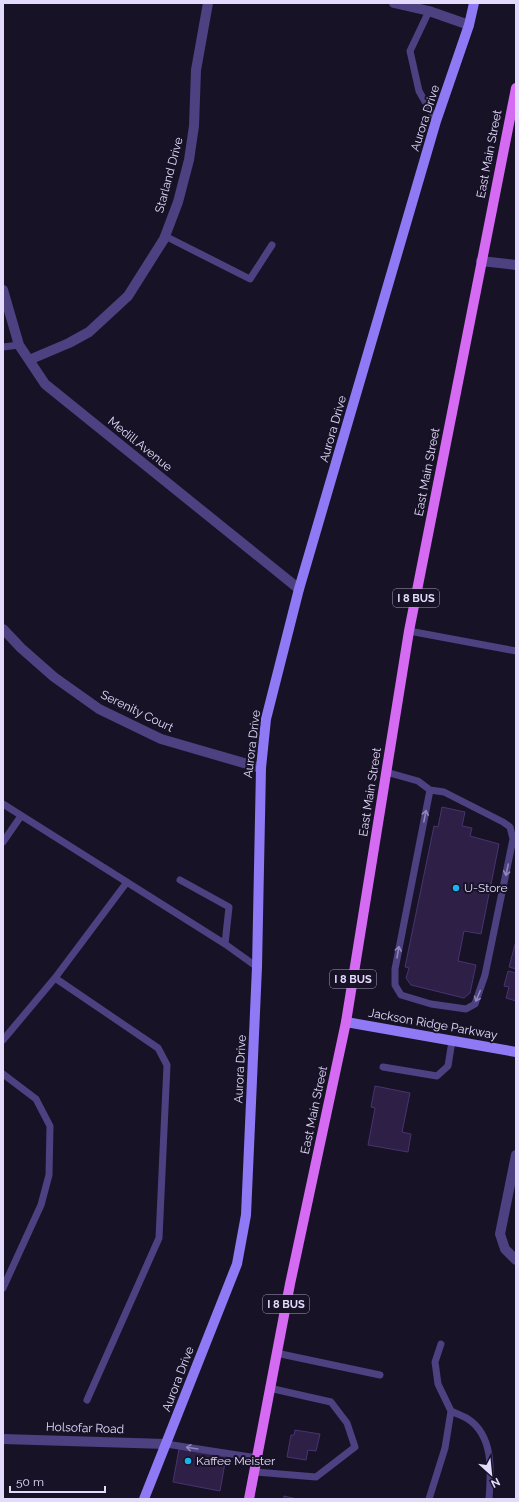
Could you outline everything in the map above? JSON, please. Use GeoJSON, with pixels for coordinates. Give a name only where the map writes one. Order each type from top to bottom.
{"type":"FeatureCollection","features":[{"type":"Feature","properties":{"kind":"main road","name":"East Main Street"},"geometry":{"type":"LineString","coordinates":[[249,1499],[256,1472],[276,1353],[346,1022],[409,631],[516,88]]}},
{"type":"Feature","properties":{"kind":"street","name":"Starland Drive"},"geometry":{"type":"LineString","coordinates":[[29,360],[69,344],[89,332],[128,296],[165,236],[178,202],[189,160],[194,126],[196,70],[208,3]]}},
{"type":"Feature","properties":{"kind":"street"},"geometry":{"type":"LineString","coordinates":[[394,3],[425,8],[469,25]]}},
{"type":"Feature","properties":{"kind":"street","name":"Aurora Drive"},"geometry":{"type":"LineString","coordinates":[[144,1499],[237,1264],[246,1215],[257,967],[261,768],[266,719],[299,589],[436,121],[469,25],[474,3]]}},
{"type":"Feature","properties":{"kind":"street"},"geometry":{"type":"LineString","coordinates":[[481,262],[516,265]]}},
{"type":"Feature","properties":{"kind":"street","name":"Medill Avenue"},"geometry":{"type":"LineString","coordinates":[[3,290],[19,345],[45,384],[299,589]]}},
{"type":"Feature","properties":{"kind":"street","name":"Serenity Court"},"geometry":{"type":"LineString","coordinates":[[3,629],[21,648],[54,677],[99,709],[160,739],[261,768]]}},
{"type":"Feature","properties":{"kind":"street","name":"Jackson Ridge Parkway"},"geometry":{"type":"LineString","coordinates":[[346,1022],[516,1052]]}},
{"type":"Feature","properties":{"kind":"street"},"geometry":{"type":"LineString","coordinates":[[516,1155],[500,1234],[505,1248],[516,1260]]}},
{"type":"Feature","properties":{"kind":"street","name":"Holsofar Road"},"geometry":{"type":"LineString","coordinates":[[3,1439],[166,1444]]}},
{"type":"Feature","properties":{"kind":"lane"},"geometry":{"type":"LineString","coordinates":[[425,8],[410,51],[419,90],[436,121]]}},
{"type":"Feature","properties":{"kind":"lane"},"geometry":{"type":"LineString","coordinates":[[165,236],[250,279],[272,245]]}},
{"type":"Feature","properties":{"kind":"lane"},"geometry":{"type":"LineString","coordinates":[[3,348],[19,345]]}},
{"type":"Feature","properties":{"kind":"lane"},"geometry":{"type":"LineString","coordinates":[[409,631],[516,651]]}},
{"type":"Feature","properties":{"kind":"lane"},"geometry":{"type":"LineString","coordinates":[[386,772],[418,781],[430,790],[444,792],[510,827],[513,839],[485,975],[475,1004],[466,1009],[430,1004],[401,995],[395,985],[395,969],[430,790]]}},
{"type":"Feature","properties":{"kind":"lane"},"geometry":{"type":"LineString","coordinates":[[3,804],[225,944],[257,967]]}},
{"type":"Feature","properties":{"kind":"lane"},"geometry":{"type":"LineString","coordinates":[[3,842],[21,816]]}},
{"type":"Feature","properties":{"kind":"lane"},"geometry":{"type":"LineString","coordinates":[[180,880],[229,907],[225,944]]}},
{"type":"Feature","properties":{"kind":"lane"},"geometry":{"type":"LineString","coordinates":[[3,1040],[55,978],[127,882]]}},
{"type":"Feature","properties":{"kind":"lane"},"geometry":{"type":"LineString","coordinates":[[55,978],[158,1048],[167,1066],[159,1238],[87,1400]]}},
{"type":"Feature","properties":{"kind":"lane"},"geometry":{"type":"LineString","coordinates":[[383,1067],[437,1076],[448,1066],[452,1041]]}},
{"type":"Feature","properties":{"kind":"lane"},"geometry":{"type":"LineString","coordinates":[[3,1074],[36,1099],[50,1126],[49,1175],[41,1205],[3,1288]]}},
{"type":"Feature","properties":{"kind":"lane"},"geometry":{"type":"LineString","coordinates":[[429,1499],[445,1448],[451,1411],[438,1384],[435,1362],[441,1344]]}},
{"type":"Feature","properties":{"kind":"lane"},"geometry":{"type":"LineString","coordinates":[[276,1353],[380,1375]]}},
{"type":"Feature","properties":{"kind":"lane"},"geometry":{"type":"LineString","coordinates":[[256,1472],[316,1477],[355,1447],[347,1423],[331,1402],[269,1388]]}},
{"type":"Feature","properties":{"kind":"lane"},"geometry":{"type":"LineString","coordinates":[[451,1411],[469,1419],[487,1439],[491,1476],[489,1499]]}},
{"type":"Feature","properties":{"kind":"lane"},"geometry":{"type":"LineString","coordinates":[[166,1444],[258,1458]]}},
{"type":"Feature","properties":{"kind":"building","name":"U-Store"},"geometry":{"type":"Polygon","coordinates":[[[442,807],[465,812],[462,826],[472,828],[470,836],[499,844],[481,934],[464,931],[458,961],[476,965],[470,993],[464,998],[411,985],[406,978],[409,968],[405,967],[434,826],[438,827],[442,807]]]}},
{"type":"Feature","properties":{"kind":"building"},"geometry":{"type":"Polygon","coordinates":[[[516,941],[516,969],[509,967],[516,941]]]}},
{"type":"Feature","properties":{"kind":"building"},"geometry":{"type":"Polygon","coordinates":[[[508,971],[516,973],[516,1001],[506,998],[509,987],[504,986],[508,971]]]}},
{"type":"Feature","properties":{"kind":"building"},"geometry":{"type":"Polygon","coordinates":[[[375,1086],[410,1093],[402,1132],[411,1134],[408,1152],[368,1145],[375,1108],[371,1107],[375,1086]]]}},
{"type":"Feature","properties":{"kind":"building"},"geometry":{"type":"Polygon","coordinates":[[[295,1430],[320,1434],[316,1451],[308,1450],[306,1460],[287,1457],[291,1435],[294,1435],[295,1430]]]}},
{"type":"Feature","properties":{"kind":"building"},"geometry":{"type":"Polygon","coordinates":[[[179,1449],[226,1457],[220,1491],[173,1482],[179,1449]]]}},
{"type":"Feature","properties":{"kind":"building"},"geometry":{"type":"Polygon","coordinates":[[[284,1496],[297,1499],[284,1499],[284,1496]]]}},
{"type":"Feature","properties":{"kind":"place","name":"U-Store"},"geometry":{"type":"Point","coordinates":[456,888]}},
{"type":"Feature","properties":{"kind":"place","name":"Kaffee Meister"},"geometry":{"type":"Point","coordinates":[188,1461]}}]}
